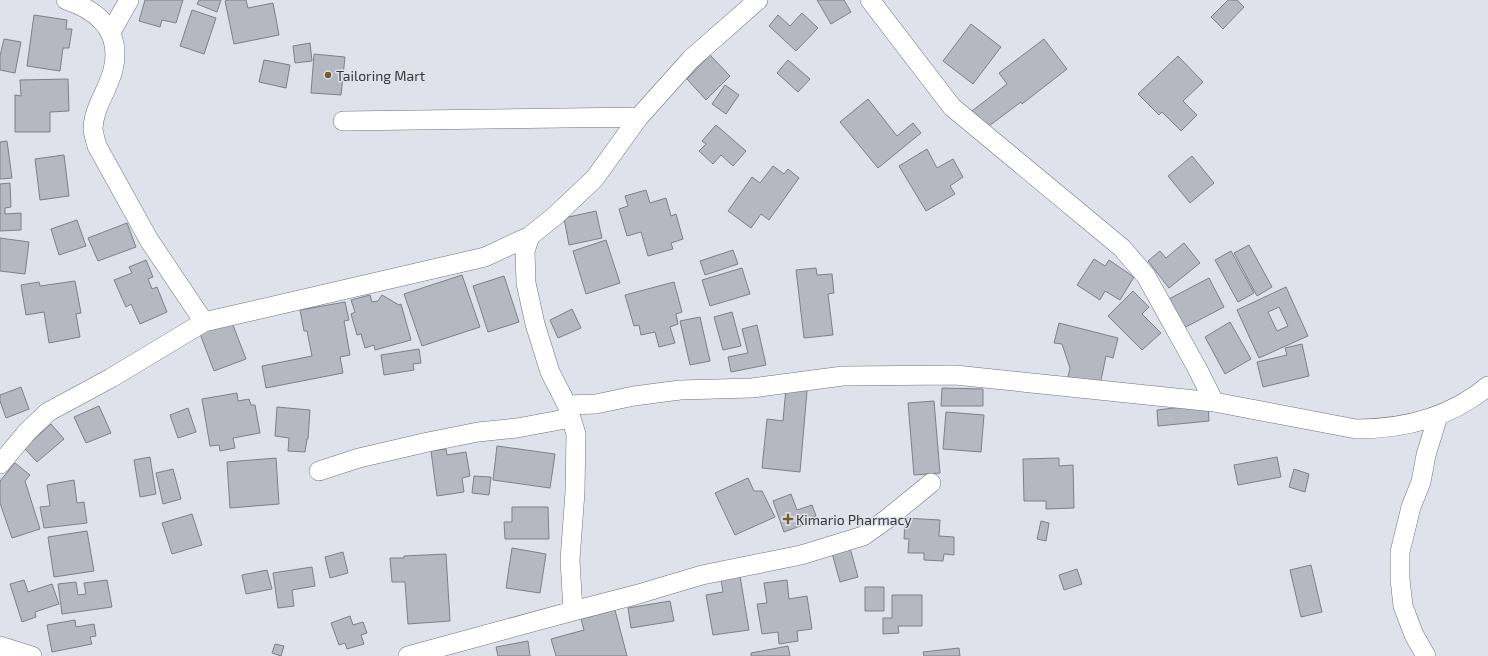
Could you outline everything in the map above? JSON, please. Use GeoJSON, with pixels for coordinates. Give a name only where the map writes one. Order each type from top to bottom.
{"type":"FeatureCollection","features":[{"type":"Feature","properties":{"kind":"street"},"geometry":{"type":"LineString","coordinates":[[66,0],[77,3],[100,18],[111,32],[115,50],[113,71],[97,109],[93,129],[97,146],[149,240],[204,322]]}},
{"type":"Feature","properties":{"kind":"street"},"geometry":{"type":"LineString","coordinates":[[111,32],[129,0]]}},
{"type":"Feature","properties":{"kind":"street"},"geometry":{"type":"LineString","coordinates":[[0,464],[27,432],[48,412],[111,378],[204,322],[485,257],[530,236],[555,216],[595,178],[639,117],[691,59],[758,0]]}},
{"type":"Feature","properties":{"kind":"street"},"geometry":{"type":"LineString","coordinates":[[870,0],[952,107],[1122,248],[1146,276],[1214,402]]}},
{"type":"Feature","properties":{"kind":"street"},"geometry":{"type":"LineString","coordinates":[[343,121],[639,117]]}},
{"type":"Feature","properties":{"kind":"street"},"geometry":{"type":"LineString","coordinates":[[530,236],[525,251],[526,282],[535,324],[550,372],[569,411],[576,434],[575,492],[570,560],[573,611]]}},
{"type":"Feature","properties":{"kind":"street"},"geometry":{"type":"LineString","coordinates":[[319,471],[358,458],[428,442],[478,432],[517,428],[569,411],[634,396],[680,390],[752,388],[843,376],[955,375],[1214,402],[1356,429],[1380,429],[1405,425],[1438,416],[1473,397],[1488,386]]}},
{"type":"Feature","properties":{"kind":"street"},"geometry":{"type":"LineString","coordinates":[[1426,656],[1414,635],[1403,606],[1400,579],[1400,552],[1405,529],[1421,482],[1426,455],[1438,416]]}},
{"type":"Feature","properties":{"kind":"street"},"geometry":{"type":"LineString","coordinates":[[408,656],[636,595],[702,575],[801,555],[863,536],[887,519],[931,483]]}},
{"type":"Feature","properties":{"kind":"street"},"geometry":{"type":"LineString","coordinates":[[0,646],[32,656]]}},
{"type":"Feature","properties":{"kind":"building"},"geometry":{"type":"Polygon","coordinates":[[[145,0],[183,0],[176,23],[162,20],[160,27],[139,21],[145,0]]]}},
{"type":"Feature","properties":{"kind":"building"},"geometry":{"type":"Polygon","coordinates":[[[199,0],[221,0],[217,12],[197,4],[199,0]]]}},
{"type":"Feature","properties":{"kind":"building"},"geometry":{"type":"Polygon","coordinates":[[[246,0],[248,8],[273,3],[279,35],[234,44],[225,1],[246,0]]]}},
{"type":"Feature","properties":{"kind":"building"},"geometry":{"type":"Polygon","coordinates":[[[817,0],[844,0],[851,12],[831,24],[817,0]]]}},
{"type":"Feature","properties":{"kind":"building"},"geometry":{"type":"Polygon","coordinates":[[[1228,0],[1237,0],[1244,7],[1223,29],[1211,17],[1228,0]]]}},
{"type":"Feature","properties":{"kind":"building"},"geometry":{"type":"Polygon","coordinates":[[[192,10],[216,18],[204,54],[180,46],[192,10]]]}},
{"type":"Feature","properties":{"kind":"building"},"geometry":{"type":"Polygon","coordinates":[[[802,13],[818,28],[796,51],[769,26],[778,15],[790,26],[802,13]]]}},
{"type":"Feature","properties":{"kind":"building"},"geometry":{"type":"Polygon","coordinates":[[[34,15],[67,20],[66,29],[72,29],[69,48],[63,48],[60,71],[27,66],[34,15]]]}},
{"type":"Feature","properties":{"kind":"building"},"geometry":{"type":"Polygon","coordinates":[[[971,24],[1001,47],[973,84],[943,61],[971,24]]]}},
{"type":"Feature","properties":{"kind":"building"},"geometry":{"type":"Polygon","coordinates":[[[4,39],[21,42],[15,73],[0,70],[0,56],[4,39]]]}},
{"type":"Feature","properties":{"kind":"building"},"geometry":{"type":"Polygon","coordinates":[[[1044,39],[1067,69],[1022,104],[1021,102],[985,129],[972,111],[1007,84],[999,73],[1044,39]]]}},
{"type":"Feature","properties":{"kind":"building"},"geometry":{"type":"Polygon","coordinates":[[[310,43],[312,61],[295,63],[293,46],[310,43]]]}},
{"type":"Feature","properties":{"kind":"building","name":"Tailoring Mart"},"geometry":{"type":"Polygon","coordinates":[[[314,54],[345,57],[341,95],[311,93],[314,54]]]}},
{"type":"Feature","properties":{"kind":"building"},"geometry":{"type":"Polygon","coordinates":[[[710,55],[730,76],[706,100],[687,79],[710,55]]]}},
{"type":"Feature","properties":{"kind":"building"},"geometry":{"type":"Polygon","coordinates":[[[1178,56],[1203,82],[1183,101],[1197,115],[1181,131],[1162,112],[1159,115],[1138,94],[1178,56]]]}},
{"type":"Feature","properties":{"kind":"building"},"geometry":{"type":"Polygon","coordinates":[[[264,60],[290,65],[286,88],[259,82],[264,60]]]}},
{"type":"Feature","properties":{"kind":"building"},"geometry":{"type":"Polygon","coordinates":[[[788,60],[810,79],[798,92],[777,73],[788,60]]]}},
{"type":"Feature","properties":{"kind":"building"},"geometry":{"type":"Polygon","coordinates":[[[68,79],[69,111],[50,112],[50,132],[15,132],[15,95],[21,96],[20,80],[68,79]]]}},
{"type":"Feature","properties":{"kind":"building"},"geometry":{"type":"Polygon","coordinates":[[[725,85],[739,95],[726,114],[712,104],[725,85]]]}},
{"type":"Feature","properties":{"kind":"building"},"geometry":{"type":"Polygon","coordinates":[[[868,99],[897,136],[913,123],[921,133],[878,168],[840,122],[868,99]]]}},
{"type":"Feature","properties":{"kind":"building"},"geometry":{"type":"Polygon","coordinates":[[[716,125],[746,151],[733,166],[721,155],[713,164],[699,151],[706,144],[702,141],[716,125]]]}},
{"type":"Feature","properties":{"kind":"building"},"geometry":{"type":"Polygon","coordinates":[[[7,141],[12,178],[0,179],[0,142],[7,141]]]}},
{"type":"Feature","properties":{"kind":"building"},"geometry":{"type":"Polygon","coordinates":[[[927,149],[937,168],[953,159],[963,177],[950,186],[955,194],[926,211],[899,166],[927,149]]]}},
{"type":"Feature","properties":{"kind":"building"},"geometry":{"type":"Polygon","coordinates":[[[64,155],[69,196],[40,200],[35,159],[64,155]]]}},
{"type":"Feature","properties":{"kind":"building"},"geometry":{"type":"Polygon","coordinates":[[[1192,156],[1214,183],[1190,203],[1168,176],[1192,156]]]}},
{"type":"Feature","properties":{"kind":"building"},"geometry":{"type":"Polygon","coordinates":[[[773,166],[784,174],[788,169],[799,178],[769,220],[761,214],[751,228],[728,211],[752,177],[760,183],[773,166]]]}},
{"type":"Feature","properties":{"kind":"building"},"geometry":{"type":"Polygon","coordinates":[[[10,183],[11,207],[5,208],[5,214],[21,213],[21,230],[0,231],[0,184],[10,183]]]}},
{"type":"Feature","properties":{"kind":"building"},"geometry":{"type":"Polygon","coordinates":[[[646,190],[650,203],[666,198],[671,216],[676,214],[683,239],[671,243],[673,249],[648,256],[641,232],[627,236],[619,209],[628,206],[625,196],[646,190]]]}},
{"type":"Feature","properties":{"kind":"building"},"geometry":{"type":"Polygon","coordinates":[[[596,211],[602,238],[569,245],[564,218],[596,211]]]}},
{"type":"Feature","properties":{"kind":"building"},"geometry":{"type":"Polygon","coordinates":[[[77,220],[86,246],[59,255],[51,229],[77,220]]]}},
{"type":"Feature","properties":{"kind":"building"},"geometry":{"type":"Polygon","coordinates":[[[127,223],[136,247],[98,261],[88,238],[127,223]]]}},
{"type":"Feature","properties":{"kind":"building"},"geometry":{"type":"Polygon","coordinates":[[[0,238],[29,242],[25,274],[0,271],[0,238]]]}},
{"type":"Feature","properties":{"kind":"building"},"geometry":{"type":"Polygon","coordinates":[[[606,240],[620,283],[586,294],[573,251],[606,240]]]}},
{"type":"Feature","properties":{"kind":"building"},"geometry":{"type":"Polygon","coordinates":[[[1184,243],[1200,263],[1169,288],[1148,261],[1160,251],[1166,258],[1184,243]]]}},
{"type":"Feature","properties":{"kind":"building"},"geometry":{"type":"Polygon","coordinates":[[[1249,245],[1272,287],[1257,296],[1234,253],[1249,245]]]}},
{"type":"Feature","properties":{"kind":"building"},"geometry":{"type":"Polygon","coordinates":[[[733,250],[738,264],[705,275],[700,261],[733,250]]]}},
{"type":"Feature","properties":{"kind":"building"},"geometry":{"type":"Polygon","coordinates":[[[1231,251],[1254,293],[1238,302],[1215,260],[1231,251]]]}},
{"type":"Feature","properties":{"kind":"building"},"geometry":{"type":"Polygon","coordinates":[[[1094,259],[1105,266],[1109,260],[1134,277],[1120,300],[1105,291],[1100,300],[1077,285],[1094,259]]]}},
{"type":"Feature","properties":{"kind":"building"},"geometry":{"type":"Polygon","coordinates":[[[146,260],[153,277],[148,279],[152,289],[157,287],[167,312],[140,324],[131,304],[126,307],[114,280],[132,273],[129,267],[146,260]]]}},
{"type":"Feature","properties":{"kind":"building"},"geometry":{"type":"Polygon","coordinates":[[[742,268],[750,294],[710,306],[702,280],[742,268]]]}},
{"type":"Feature","properties":{"kind":"building"},"geometry":{"type":"Polygon","coordinates":[[[816,268],[817,275],[832,274],[834,293],[828,294],[833,335],[804,338],[796,270],[816,268]]]}},
{"type":"Feature","properties":{"kind":"building"},"geometry":{"type":"Polygon","coordinates":[[[462,275],[480,327],[422,346],[404,294],[462,275]]]}},
{"type":"Feature","properties":{"kind":"building"},"geometry":{"type":"Polygon","coordinates":[[[504,276],[519,322],[488,332],[473,286],[504,276]]]}},
{"type":"Feature","properties":{"kind":"building"},"geometry":{"type":"Polygon","coordinates":[[[1209,278],[1224,307],[1180,330],[1165,301],[1209,278]]]}},
{"type":"Feature","properties":{"kind":"building"},"geometry":{"type":"Polygon","coordinates":[[[75,281],[81,313],[76,314],[80,337],[49,343],[44,312],[26,315],[21,285],[39,282],[40,286],[75,281]]]}},
{"type":"Feature","properties":{"kind":"building"},"geometry":{"type":"Polygon","coordinates":[[[674,282],[682,312],[676,314],[678,324],[670,327],[675,343],[659,347],[655,332],[641,335],[639,325],[634,326],[625,295],[674,282]]]}},
{"type":"Feature","properties":{"kind":"building"},"geometry":{"type":"Polygon","coordinates":[[[1286,287],[1308,336],[1259,358],[1237,310],[1286,287]],[[1279,307],[1268,312],[1277,331],[1288,326],[1279,307]]]}},
{"type":"Feature","properties":{"kind":"building"},"geometry":{"type":"Polygon","coordinates":[[[1133,291],[1149,307],[1142,314],[1161,333],[1142,350],[1108,316],[1133,291]]]}},
{"type":"Feature","properties":{"kind":"building"},"geometry":{"type":"Polygon","coordinates":[[[370,295],[372,302],[378,301],[382,295],[399,305],[401,304],[411,340],[375,350],[374,345],[365,348],[361,334],[357,335],[351,314],[355,312],[351,300],[370,295]]]}},
{"type":"Feature","properties":{"kind":"building"},"geometry":{"type":"Polygon","coordinates":[[[345,302],[349,320],[344,321],[350,355],[340,357],[343,373],[266,388],[262,366],[312,356],[307,331],[304,331],[300,310],[345,302]]]}},
{"type":"Feature","properties":{"kind":"building"},"geometry":{"type":"Polygon","coordinates":[[[572,309],[581,328],[558,338],[550,320],[572,309]]]}},
{"type":"Feature","properties":{"kind":"building"},"geometry":{"type":"Polygon","coordinates":[[[732,312],[741,346],[723,350],[714,317],[732,312]]]}},
{"type":"Feature","properties":{"kind":"building"},"geometry":{"type":"Polygon","coordinates":[[[700,317],[710,361],[690,365],[680,321],[700,317]]]}},
{"type":"Feature","properties":{"kind":"building"},"geometry":{"type":"Polygon","coordinates":[[[231,320],[246,359],[214,371],[199,331],[231,320]]]}},
{"type":"Feature","properties":{"kind":"building"},"geometry":{"type":"Polygon","coordinates":[[[1230,322],[1251,359],[1225,374],[1205,337],[1230,322]]]}},
{"type":"Feature","properties":{"kind":"building"},"geometry":{"type":"Polygon","coordinates":[[[1059,323],[1118,338],[1113,358],[1106,356],[1100,385],[1068,377],[1070,368],[1062,344],[1054,343],[1059,323]]]}},
{"type":"Feature","properties":{"kind":"building"},"geometry":{"type":"Polygon","coordinates":[[[757,325],[766,365],[731,372],[728,357],[748,353],[742,329],[757,325]]]}},
{"type":"Feature","properties":{"kind":"building"},"geometry":{"type":"Polygon","coordinates":[[[1302,344],[1309,376],[1263,387],[1257,362],[1287,355],[1285,348],[1302,344]]]}},
{"type":"Feature","properties":{"kind":"building"},"geometry":{"type":"Polygon","coordinates":[[[419,349],[421,363],[413,364],[414,370],[384,375],[381,355],[419,349]]]}},
{"type":"Feature","properties":{"kind":"building"},"geometry":{"type":"Polygon","coordinates":[[[21,387],[29,409],[6,418],[0,401],[0,395],[21,387]]]}},
{"type":"Feature","properties":{"kind":"building"},"geometry":{"type":"Polygon","coordinates":[[[786,388],[807,391],[800,472],[762,468],[767,419],[783,421],[786,388]]]}},
{"type":"Feature","properties":{"kind":"building"},"geometry":{"type":"Polygon","coordinates":[[[942,388],[983,389],[983,406],[941,406],[942,388]]]}},
{"type":"Feature","properties":{"kind":"building"},"geometry":{"type":"Polygon","coordinates":[[[237,393],[238,401],[249,399],[251,405],[255,405],[260,433],[233,438],[235,448],[220,451],[219,445],[210,446],[202,399],[237,393]]]}},
{"type":"Feature","properties":{"kind":"building"},"geometry":{"type":"Polygon","coordinates":[[[934,401],[940,473],[914,475],[908,403],[934,401]]]}},
{"type":"Feature","properties":{"kind":"building"},"geometry":{"type":"Polygon","coordinates":[[[1208,404],[1209,421],[1158,426],[1157,410],[1208,404]]]}},
{"type":"Feature","properties":{"kind":"building"},"geometry":{"type":"Polygon","coordinates":[[[99,406],[111,433],[86,443],[74,417],[99,406]]]}},
{"type":"Feature","properties":{"kind":"building"},"geometry":{"type":"Polygon","coordinates":[[[277,407],[310,410],[308,439],[305,452],[288,451],[289,438],[275,436],[277,407]]]}},
{"type":"Feature","properties":{"kind":"building"},"geometry":{"type":"Polygon","coordinates":[[[188,408],[196,432],[178,438],[170,415],[188,408]]]}},
{"type":"Feature","properties":{"kind":"building"},"geometry":{"type":"Polygon","coordinates":[[[946,412],[984,415],[981,452],[943,449],[946,412]]]}},
{"type":"Feature","properties":{"kind":"building"},"geometry":{"type":"Polygon","coordinates":[[[51,424],[64,439],[37,462],[24,448],[51,424]]]}},
{"type":"Feature","properties":{"kind":"building"},"geometry":{"type":"Polygon","coordinates":[[[497,446],[555,454],[550,488],[493,480],[497,446]]]}},
{"type":"Feature","properties":{"kind":"building"},"geometry":{"type":"Polygon","coordinates":[[[446,449],[447,455],[466,452],[470,476],[462,478],[464,492],[437,496],[431,451],[446,449]]]}},
{"type":"Feature","properties":{"kind":"building"},"geometry":{"type":"Polygon","coordinates":[[[150,457],[156,494],[140,497],[134,460],[150,457]]]}},
{"type":"Feature","properties":{"kind":"building"},"geometry":{"type":"Polygon","coordinates":[[[1277,457],[1281,477],[1238,485],[1234,465],[1277,457]]]}},
{"type":"Feature","properties":{"kind":"building"},"geometry":{"type":"Polygon","coordinates":[[[276,458],[279,504],[230,508],[227,462],[276,458]]]}},
{"type":"Feature","properties":{"kind":"building"},"geometry":{"type":"Polygon","coordinates":[[[1059,458],[1059,466],[1073,465],[1074,508],[1046,509],[1046,501],[1024,501],[1023,459],[1059,458]]]}},
{"type":"Feature","properties":{"kind":"building"},"geometry":{"type":"Polygon","coordinates":[[[15,463],[30,475],[25,481],[40,529],[12,538],[0,503],[0,481],[15,463]]]}},
{"type":"Feature","properties":{"kind":"building"},"geometry":{"type":"Polygon","coordinates":[[[173,469],[181,499],[163,504],[156,473],[173,469]]]}},
{"type":"Feature","properties":{"kind":"building"},"geometry":{"type":"Polygon","coordinates":[[[1294,469],[1309,474],[1305,492],[1289,487],[1294,469]]]}},
{"type":"Feature","properties":{"kind":"building"},"geometry":{"type":"Polygon","coordinates":[[[474,476],[491,477],[489,495],[472,493],[474,476]]]}},
{"type":"Feature","properties":{"kind":"building"},"geometry":{"type":"Polygon","coordinates":[[[748,478],[754,491],[762,491],[775,517],[735,535],[715,493],[748,478]]]}},
{"type":"Feature","properties":{"kind":"building"},"geometry":{"type":"Polygon","coordinates":[[[74,480],[77,503],[84,502],[87,523],[44,528],[40,507],[50,506],[47,485],[74,480]]]}},
{"type":"Feature","properties":{"kind":"building"},"geometry":{"type":"Polygon","coordinates":[[[791,494],[797,510],[812,505],[816,516],[810,518],[811,522],[784,532],[773,501],[791,494]]]}},
{"type":"Feature","properties":{"kind":"building"},"geometry":{"type":"Polygon","coordinates":[[[512,507],[548,507],[549,539],[505,539],[504,522],[512,522],[512,507]]]}},
{"type":"Feature","properties":{"kind":"building"},"geometry":{"type":"Polygon","coordinates":[[[192,514],[202,545],[172,554],[162,523],[192,514]]]}},
{"type":"Feature","properties":{"kind":"building"},"geometry":{"type":"Polygon","coordinates":[[[905,518],[940,520],[939,536],[954,537],[954,555],[944,554],[943,561],[924,560],[924,553],[908,553],[909,539],[904,539],[905,518]]]}},
{"type":"Feature","properties":{"kind":"building"},"geometry":{"type":"Polygon","coordinates":[[[1041,521],[1049,523],[1046,541],[1037,539],[1041,521]]]}},
{"type":"Feature","properties":{"kind":"building"},"geometry":{"type":"Polygon","coordinates":[[[87,531],[94,571],[54,577],[48,537],[87,531]]]}},
{"type":"Feature","properties":{"kind":"building"},"geometry":{"type":"Polygon","coordinates":[[[512,548],[546,554],[540,593],[506,588],[512,548]]]}},
{"type":"Feature","properties":{"kind":"building"},"geometry":{"type":"Polygon","coordinates":[[[850,548],[858,577],[840,582],[832,553],[850,548]]]}},
{"type":"Feature","properties":{"kind":"building"},"geometry":{"type":"Polygon","coordinates":[[[343,552],[348,573],[330,578],[325,557],[343,552]]]}},
{"type":"Feature","properties":{"kind":"building"},"geometry":{"type":"Polygon","coordinates":[[[446,554],[450,621],[408,624],[405,582],[392,582],[390,558],[446,554]]]}},
{"type":"Feature","properties":{"kind":"building"},"geometry":{"type":"Polygon","coordinates":[[[1311,565],[1322,612],[1301,617],[1290,570],[1311,565]]]}},
{"type":"Feature","properties":{"kind":"building"},"geometry":{"type":"Polygon","coordinates":[[[312,567],[315,586],[292,590],[294,606],[278,608],[273,573],[312,567]]]}},
{"type":"Feature","properties":{"kind":"building"},"geometry":{"type":"Polygon","coordinates":[[[1077,569],[1082,584],[1064,590],[1059,575],[1077,569]]]}},
{"type":"Feature","properties":{"kind":"building"},"geometry":{"type":"Polygon","coordinates":[[[267,570],[272,589],[246,594],[242,575],[267,570]]]}},
{"type":"Feature","properties":{"kind":"building"},"geometry":{"type":"Polygon","coordinates":[[[740,576],[749,630],[713,635],[706,595],[723,592],[721,579],[740,576]]]}},
{"type":"Feature","properties":{"kind":"building"},"geometry":{"type":"Polygon","coordinates":[[[24,580],[28,592],[52,584],[59,604],[35,612],[36,617],[22,622],[10,584],[24,580]]]}},
{"type":"Feature","properties":{"kind":"building"},"geometry":{"type":"Polygon","coordinates":[[[107,580],[112,607],[62,614],[58,584],[76,582],[78,595],[86,594],[84,583],[107,580]]]}},
{"type":"Feature","properties":{"kind":"building"},"geometry":{"type":"Polygon","coordinates":[[[787,580],[789,599],[807,596],[812,629],[797,631],[798,641],[779,644],[778,632],[762,634],[757,604],[767,603],[764,583],[787,580]]]}},
{"type":"Feature","properties":{"kind":"building"},"geometry":{"type":"Polygon","coordinates":[[[865,587],[884,587],[884,611],[865,611],[865,587]]]}},
{"type":"Feature","properties":{"kind":"building"},"geometry":{"type":"Polygon","coordinates":[[[892,595],[922,595],[922,626],[898,626],[899,633],[883,634],[883,618],[892,618],[892,595]]]}},
{"type":"Feature","properties":{"kind":"building"},"geometry":{"type":"Polygon","coordinates":[[[670,601],[674,621],[631,628],[628,608],[670,601]]]}},
{"type":"Feature","properties":{"kind":"building"},"geometry":{"type":"Polygon","coordinates":[[[615,610],[627,656],[556,656],[551,639],[584,630],[581,619],[615,610]]]}},
{"type":"Feature","properties":{"kind":"building"},"geometry":{"type":"Polygon","coordinates":[[[350,616],[353,625],[363,622],[367,633],[361,635],[364,644],[347,649],[345,643],[339,645],[331,623],[350,616]]]}},
{"type":"Feature","properties":{"kind":"building"},"geometry":{"type":"Polygon","coordinates":[[[75,620],[76,627],[94,624],[96,636],[90,637],[92,644],[52,652],[47,625],[75,620]]]}},
{"type":"Feature","properties":{"kind":"building"},"geometry":{"type":"Polygon","coordinates":[[[528,641],[530,656],[498,656],[496,647],[528,641]]]}},
{"type":"Feature","properties":{"kind":"building"},"geometry":{"type":"Polygon","coordinates":[[[275,644],[284,646],[281,656],[272,653],[275,644]]]}},
{"type":"Feature","properties":{"kind":"building"},"geometry":{"type":"Polygon","coordinates":[[[788,646],[790,656],[751,656],[751,653],[788,646]]]}},
{"type":"Feature","properties":{"kind":"building"},"geometry":{"type":"Polygon","coordinates":[[[959,648],[960,656],[924,656],[923,652],[959,648]]]}},
{"type":"Feature","properties":{"kind":"place","name":"Tailoring Mart"},"geometry":{"type":"Point","coordinates":[328,75]}},
{"type":"Feature","properties":{"kind":"place","name":"Kimario Pharmacy"},"geometry":{"type":"Point","coordinates":[788,519]}}]}
